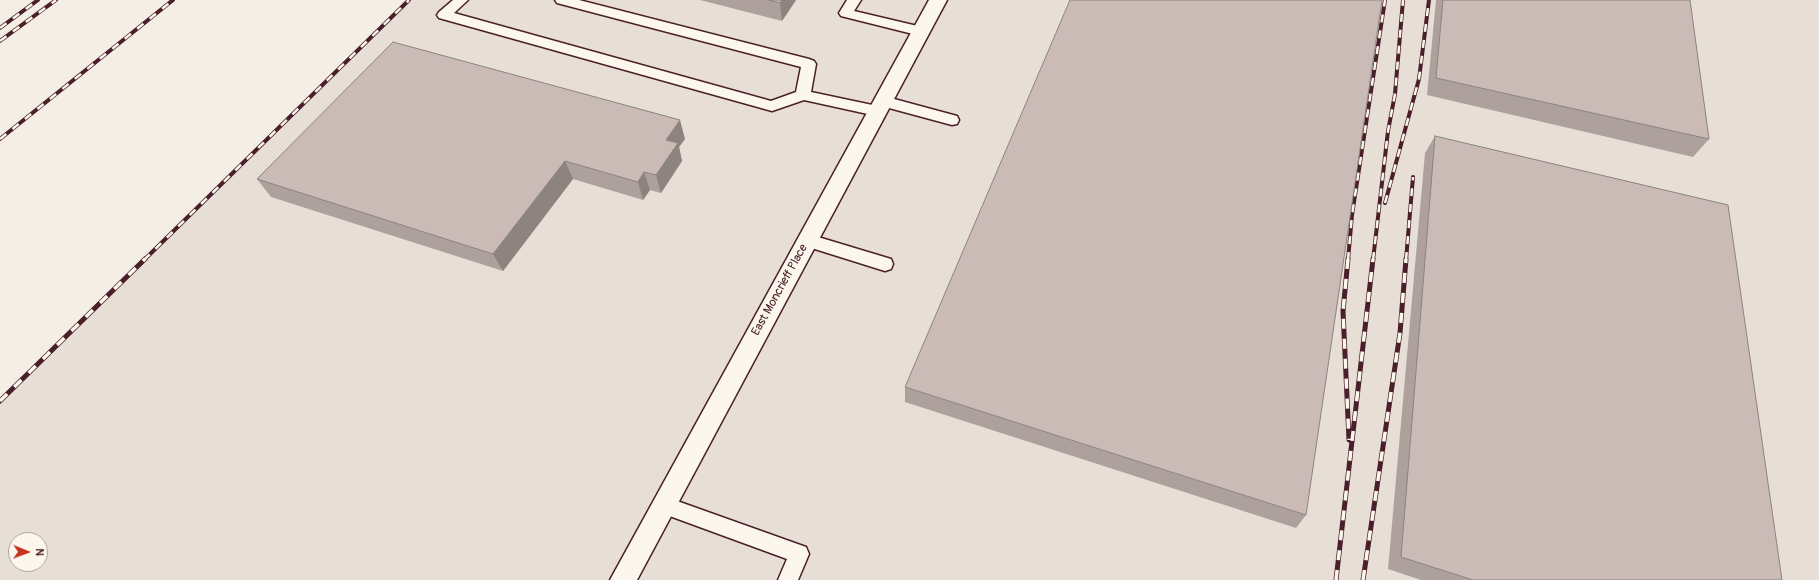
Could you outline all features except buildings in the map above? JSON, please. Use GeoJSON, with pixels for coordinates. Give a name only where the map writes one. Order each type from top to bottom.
{"type":"FeatureCollection","features":[{"type":"Feature","properties":{"kind":"street","name":"East Moncrieff Place"},"geometry":{"type":"LineString","coordinates":[[623,580],[938,0]]}},
{"type":"Feature","properties":{"kind":"lane"},"geometry":{"type":"LineString","coordinates":[[461,0],[444,15],[772,106],[803,95],[880,106],[952,120]]}},
{"type":"Feature","properties":{"kind":"lane"},"geometry":{"type":"LineString","coordinates":[[562,0],[809,64],[803,95]]}},
{"type":"Feature","properties":{"kind":"lane"},"geometry":{"type":"LineString","coordinates":[[854,0],[846,13],[921,32]]}},
{"type":"Feature","properties":{"kind":"lane"},"geometry":{"type":"LineString","coordinates":[[808,240],[884,264]]}},
{"type":"Feature","properties":{"kind":"lane"},"geometry":{"type":"LineString","coordinates":[[663,505],[799,554],[788,580]]}},
{"type":"Feature","properties":{"kind":"shaded area"},"geometry":{"type":"Polygon","coordinates":[[[409,0],[1819,0],[1819,580],[0,580],[0,404],[409,0]]]}},
{"type":"Feature","properties":{"kind":"railway"},"geometry":{"type":"LineString","coordinates":[[0,28],[38,0]]}},
{"type":"Feature","properties":{"kind":"railway"},"geometry":{"type":"LineString","coordinates":[[0,41],[56,0]]}},
{"type":"Feature","properties":{"kind":"railway"},"geometry":{"type":"LineString","coordinates":[[0,139],[173,0]]}},
{"type":"Feature","properties":{"kind":"railway"},"geometry":{"type":"LineString","coordinates":[[144,260],[409,0]]}},
{"type":"Feature","properties":{"kind":"railway"},"geometry":{"type":"LineString","coordinates":[[1348,260],[1352,215],[1385,0]]}},
{"type":"Feature","properties":{"kind":"railway"},"geometry":{"type":"LineString","coordinates":[[1373,260],[1388,131],[1395,94],[1403,0]]}},
{"type":"Feature","properties":{"kind":"railway"},"geometry":{"type":"LineString","coordinates":[[1385,203],[1419,79],[1429,0]]}},
{"type":"Feature","properties":{"kind":"railway"},"geometry":{"type":"LineString","coordinates":[[1406,260],[1413,177]]}},
{"type":"Feature","properties":{"kind":"railway"},"geometry":{"type":"LineString","coordinates":[[0,401],[145,259]]}},
{"type":"Feature","properties":{"kind":"railway"},"geometry":{"type":"LineString","coordinates":[[1348,259],[1343,311],[1349,440]]}},
{"type":"Feature","properties":{"kind":"railway"},"geometry":{"type":"LineString","coordinates":[[1336,580],[1373,259]]}},
{"type":"Feature","properties":{"kind":"railway"},"geometry":{"type":"LineString","coordinates":[[1363,580],[1400,333],[1406,259]]}}]}
